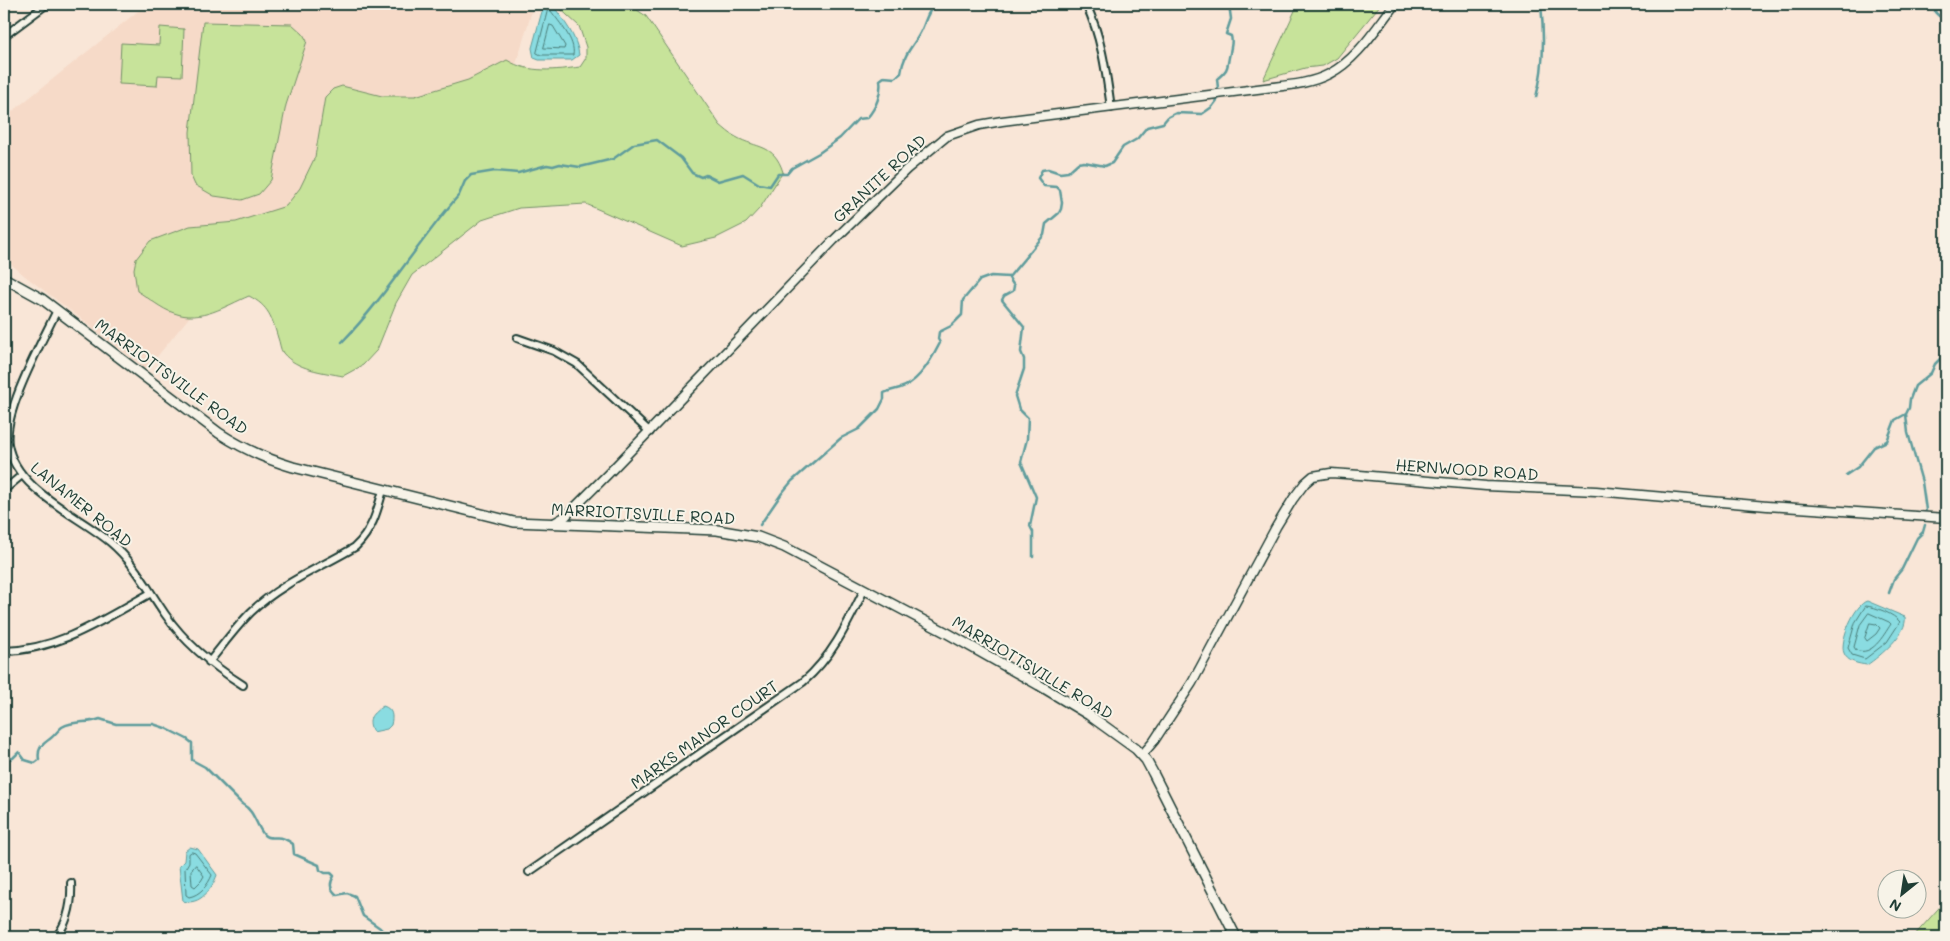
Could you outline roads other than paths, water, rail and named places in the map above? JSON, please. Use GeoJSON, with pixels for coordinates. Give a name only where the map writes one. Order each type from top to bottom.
{"type":"FeatureCollection","features":[{"type":"Feature","properties":{"kind":"main road","name":"MARRIOTTSVILLE ROAD"},"geometry":{"type":"LineString","coordinates":[[4,278],[32,293],[57,310],[219,433],[238,445],[282,464],[508,521],[717,530],[748,534],[784,546],[864,590],[947,632],[1058,696],[1122,738],[1142,755],[1170,805],[1236,937]]}},
{"type":"Feature","properties":{"kind":"street"},"geometry":{"type":"LineString","coordinates":[[4,36],[47,4]]}},
{"type":"Feature","properties":{"kind":"street"},"geometry":{"type":"LineString","coordinates":[[1086,4],[1100,38],[1111,108]]}},
{"type":"Feature","properties":{"kind":"street","name":"GRANITE ROAD"},"geometry":{"type":"LineString","coordinates":[[554,523],[566,516],[650,432],[872,202],[934,145],[947,136],[978,125],[1291,85],[1317,80],[1347,61],[1395,4]]}},
{"type":"Feature","properties":{"kind":"street","name":"LANAMER ROAD"},"geometry":{"type":"LineString","coordinates":[[57,310],[9,418],[8,444],[16,465],[22,475],[34,487],[110,541],[137,570],[179,633],[209,662],[243,684]]}},
{"type":"Feature","properties":{"kind":"street"},"geometry":{"type":"LineString","coordinates":[[517,338],[554,351],[577,364],[650,432]]}},
{"type":"Feature","properties":{"kind":"street","name":"HERNWOOD ROAD"},"geometry":{"type":"LineString","coordinates":[[1142,755],[1154,741],[1192,682],[1293,499],[1313,476],[1331,473],[1486,486],[1596,491],[1767,506],[1946,518]]}},
{"type":"Feature","properties":{"kind":"street"},"geometry":{"type":"LineString","coordinates":[[4,490],[22,475]]}},
{"type":"Feature","properties":{"kind":"street"},"geometry":{"type":"LineString","coordinates":[[209,662],[238,626],[265,600],[291,582],[355,547],[364,539],[376,517],[383,490]]}},
{"type":"Feature","properties":{"kind":"street","name":"MARKS MANOR COURT"},"geometry":{"type":"LineString","coordinates":[[529,872],[803,682],[829,656],[864,590]]}},
{"type":"Feature","properties":{"kind":"street"},"geometry":{"type":"LineString","coordinates":[[4,651],[35,648],[70,637],[151,593]]}},
{"type":"Feature","properties":{"kind":"street"},"geometry":{"type":"LineString","coordinates":[[56,937],[64,927],[71,904],[71,883]]}},
{"type":"Feature","properties":{"kind":"water"},"geometry":{"type":"Polygon","coordinates":[[[544,4],[552,4],[565,22],[575,41],[579,55],[572,60],[539,60],[534,58],[532,48],[544,4]]]}},
{"type":"Feature","properties":{"kind":"water"},"geometry":{"type":"Polygon","coordinates":[[[1867,601],[1905,617],[1905,623],[1892,644],[1867,665],[1848,659],[1843,647],[1846,632],[1853,616],[1862,604],[1867,601]]]}},
{"type":"Feature","properties":{"kind":"water"},"geometry":{"type":"Polygon","coordinates":[[[383,706],[392,713],[391,725],[387,729],[373,732],[370,723],[371,717],[383,706]]]}},
{"type":"Feature","properties":{"kind":"water"},"geometry":{"type":"Polygon","coordinates":[[[190,847],[198,849],[217,875],[205,895],[200,899],[189,902],[183,901],[179,866],[184,861],[185,851],[190,847]]]}},
{"type":"Feature","properties":{"kind":"waterway"},"geometry":{"type":"LineString","coordinates":[[342,342],[388,288],[459,195],[465,181],[471,175],[495,171],[518,173],[547,165],[560,164],[580,167],[613,159],[634,144],[657,140],[681,158],[692,173],[701,177],[706,175],[718,181],[743,174],[759,184],[770,186],[778,174],[787,174],[792,168],[819,153],[840,138],[858,119],[867,118],[878,100],[880,80],[884,77],[895,78],[901,73],[904,59],[919,35],[929,12],[936,4]]}},
{"type":"Feature","properties":{"kind":"waterway"},"geometry":{"type":"LineString","coordinates":[[1218,88],[1217,79],[1227,67],[1232,44],[1231,36],[1226,34],[1231,19],[1229,4]]}},
{"type":"Feature","properties":{"kind":"waterway"},"geometry":{"type":"LineString","coordinates":[[1536,97],[1541,75],[1543,51],[1541,4]]}},
{"type":"Feature","properties":{"kind":"waterway"},"geometry":{"type":"LineString","coordinates":[[1937,4],[1935,12],[1939,16],[1946,18]]}},
{"type":"Feature","properties":{"kind":"waterway"},"geometry":{"type":"LineString","coordinates":[[760,525],[792,481],[841,438],[859,429],[879,409],[884,399],[884,393],[907,385],[918,376],[929,363],[940,343],[938,339],[939,332],[951,326],[962,315],[963,300],[980,280],[991,276],[1009,277],[1044,235],[1046,224],[1059,213],[1062,203],[1060,190],[1057,187],[1044,186],[1038,178],[1042,170],[1048,169],[1060,173],[1068,172],[1078,163],[1084,162],[1105,166],[1112,163],[1123,147],[1137,139],[1147,127],[1163,123],[1168,117],[1176,113],[1202,114],[1212,107],[1218,99]]}},
{"type":"Feature","properties":{"kind":"waterway"},"geometry":{"type":"LineString","coordinates":[[1009,278],[1014,286],[1013,291],[1004,296],[1002,300],[1024,327],[1021,352],[1024,359],[1024,369],[1015,396],[1019,409],[1028,418],[1027,439],[1021,462],[1036,497],[1030,526],[1033,532],[1033,557]]}},
{"type":"Feature","properties":{"kind":"waterway"},"geometry":{"type":"LineString","coordinates":[[1846,475],[1858,467],[1874,447],[1887,441],[1895,420],[1906,414],[1915,386],[1931,373],[1935,364],[1944,355],[1946,350]]}},
{"type":"Feature","properties":{"kind":"waterway"},"geometry":{"type":"LineString","coordinates":[[1906,414],[1908,433],[1922,482],[1926,510]]}},
{"type":"Feature","properties":{"kind":"waterway"},"geometry":{"type":"LineString","coordinates":[[1889,593],[1894,579],[1902,569],[1925,525]]}},
{"type":"Feature","properties":{"kind":"waterway"},"geometry":{"type":"LineString","coordinates":[[4,760],[13,758],[19,752],[25,760],[35,763],[39,760],[39,752],[43,745],[62,727],[71,724],[100,719],[116,724],[153,724],[165,728],[192,743],[192,760],[205,767],[250,810],[264,835],[286,840],[293,844],[294,854],[319,865],[320,870],[325,873],[331,873],[334,876],[331,886],[335,893],[337,895],[347,893],[355,896],[363,916],[380,928],[388,937]]}}]}
